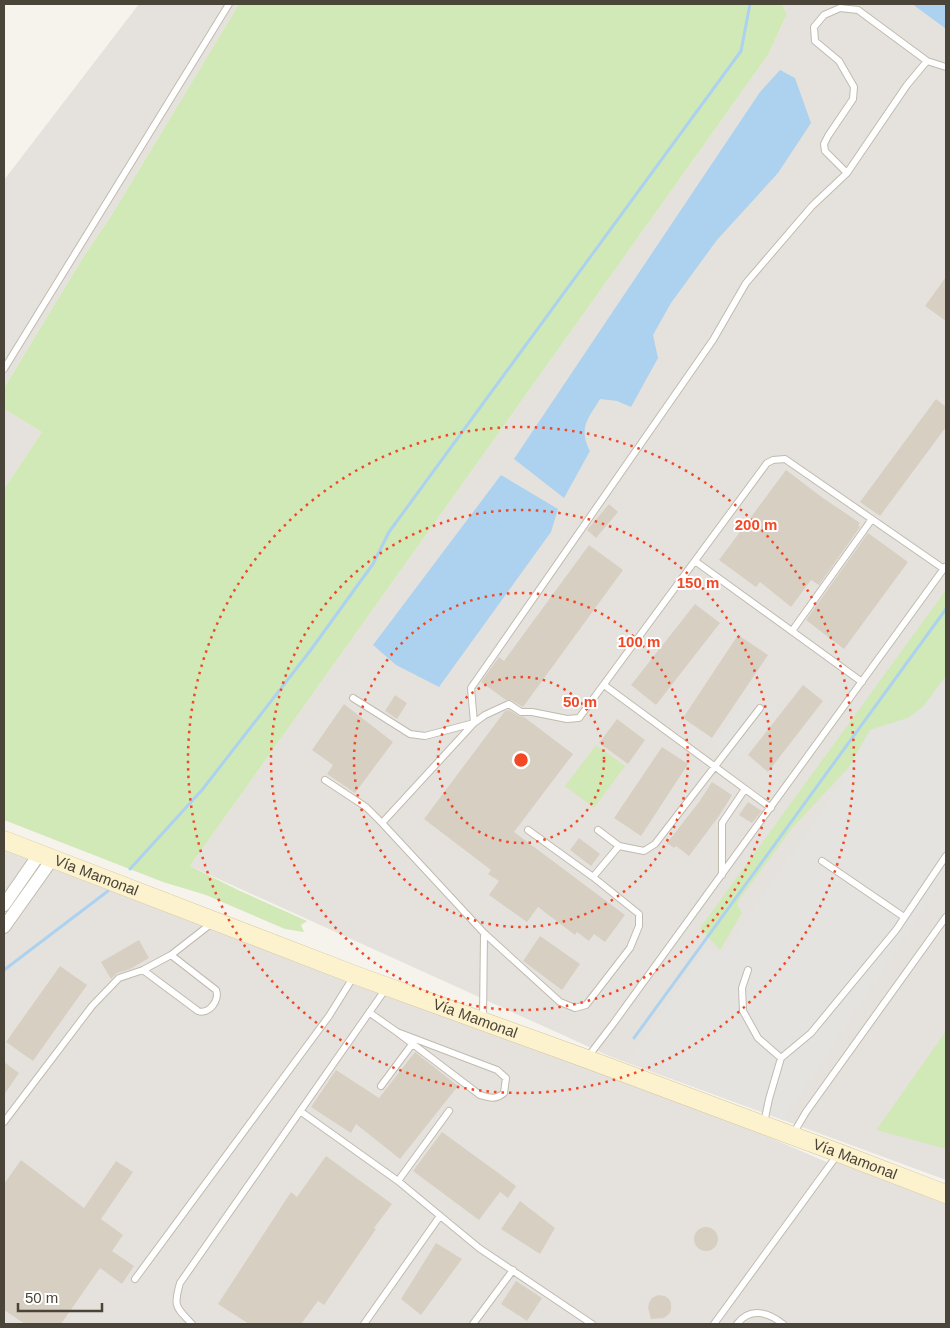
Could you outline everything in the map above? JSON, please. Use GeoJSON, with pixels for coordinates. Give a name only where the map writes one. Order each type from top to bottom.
{"type":"FeatureCollection","features":[{"type":"Feature","properties":{"kind":"street","name":"Vía Mamonal"},"geometry":{"type":"LineString","coordinates":[[4,840],[355,975],[586,1058],[946,1194]]}},
{"type":"Feature","properties":{"kind":"street"},"geometry":{"type":"LineString","coordinates":[[4,905],[46,855]]}},
{"type":"Feature","properties":{"kind":"street"},"geometry":{"type":"LineString","coordinates":[[4,927],[46,855]]}},
{"type":"Feature","properties":{"kind":"lane"},"geometry":{"type":"LineString","coordinates":[[4,368],[229,4]]}},
{"type":"Feature","properties":{"kind":"lane"},"geometry":{"type":"LineString","coordinates":[[847,173],[825,151],[824,144],[854,99],[854,87],[839,61],[815,41],[814,27],[824,15],[840,8],[858,10],[927,61],[946,67]]}},
{"type":"Feature","properties":{"kind":"lane"},"geometry":{"type":"LineString","coordinates":[[474,723],[471,688],[713,340],[746,283],[812,206],[847,173],[907,85],[927,61]]}},
{"type":"Feature","properties":{"kind":"lane"},"geometry":{"type":"LineString","coordinates":[[382,823],[474,723],[485,715],[509,704],[521,712],[578,719],[767,463],[773,460],[785,459],[945,567],[771,808],[586,1058]]}},
{"type":"Feature","properties":{"kind":"lane"},"geometry":{"type":"LineString","coordinates":[[792,632],[872,519]]}},
{"type":"Feature","properties":{"kind":"lane"},"geometry":{"type":"LineString","coordinates":[[695,561],[862,682]]}},
{"type":"Feature","properties":{"kind":"lane"},"geometry":{"type":"LineString","coordinates":[[604,684],[771,808]]}},
{"type":"Feature","properties":{"kind":"lane"},"geometry":{"type":"LineString","coordinates":[[352,698],[410,734],[426,736],[474,723]]}},
{"type":"Feature","properties":{"kind":"lane"},"geometry":{"type":"LineString","coordinates":[[598,830],[619,846],[644,851],[655,844],[760,708]]}},
{"type":"Feature","properties":{"kind":"lane"},"geometry":{"type":"LineString","coordinates":[[325,780],[366,807],[484,933],[560,1002],[575,1008],[586,1004],[630,948],[639,926],[638,914],[593,877],[528,830]]}},
{"type":"Feature","properties":{"kind":"lane"},"geometry":{"type":"LineString","coordinates":[[722,875],[722,823],[745,789]]}},
{"type":"Feature","properties":{"kind":"lane"},"geometry":{"type":"LineString","coordinates":[[593,877],[619,846]]}},
{"type":"Feature","properties":{"kind":"lane"},"geometry":{"type":"LineString","coordinates":[[764,1124],[768,1099],[781,1058],[811,1033],[896,930],[946,856]]}},
{"type":"Feature","properties":{"kind":"lane"},"geometry":{"type":"LineString","coordinates":[[822,861],[904,918]]}},
{"type":"Feature","properties":{"kind":"lane"},"geometry":{"type":"LineString","coordinates":[[792,1135],[812,1104],[946,917]]}},
{"type":"Feature","properties":{"kind":"lane"},"geometry":{"type":"LineString","coordinates":[[4,1122],[92,1006],[119,978],[143,970],[171,955],[215,920]]}},
{"type":"Feature","properties":{"kind":"lane"},"geometry":{"type":"LineString","coordinates":[[483,1021],[484,933]]}},
{"type":"Feature","properties":{"kind":"lane"},"geometry":{"type":"LineString","coordinates":[[143,970],[198,1011],[207,1011],[217,999],[216,990],[171,955]]}},
{"type":"Feature","properties":{"kind":"lane"},"geometry":{"type":"LineString","coordinates":[[748,970],[742,988],[743,1011],[758,1038],[781,1058]]}},
{"type":"Feature","properties":{"kind":"lane"},"geometry":{"type":"LineString","coordinates":[[135,1278],[329,1016],[355,975]]}},
{"type":"Feature","properties":{"kind":"lane"},"geometry":{"type":"LineString","coordinates":[[192,1324],[177,1308],[175,1298],[180,1283],[387,987]]}},
{"type":"Feature","properties":{"kind":"lane"},"geometry":{"type":"LineString","coordinates":[[370,1013],[480,1094],[497,1098],[504,1093],[506,1078],[496,1070],[397,1032]]}},
{"type":"Feature","properties":{"kind":"lane"},"geometry":{"type":"LineString","coordinates":[[380,1086],[413,1043]]}},
{"type":"Feature","properties":{"kind":"lane"},"geometry":{"type":"LineString","coordinates":[[300,1111],[398,1181],[479,1248],[592,1324]]}},
{"type":"Feature","properties":{"kind":"lane"},"geometry":{"type":"LineString","coordinates":[[398,1181],[449,1112]]}},
{"type":"Feature","properties":{"kind":"lane"},"geometry":{"type":"LineString","coordinates":[[714,1324],[839,1152]]}},
{"type":"Feature","properties":{"kind":"lane"},"geometry":{"type":"LineString","coordinates":[[364,1324],[440,1216]]}},
{"type":"Feature","properties":{"kind":"lane"},"geometry":{"type":"LineString","coordinates":[[473,1324],[513,1270]]}},
{"type":"Feature","properties":{"kind":"lane"},"geometry":{"type":"LineString","coordinates":[[737,1324],[742,1317],[758,1312],[773,1316],[782,1324]]}},
{"type":"Feature","properties":{"kind":"shaded area"},"geometry":{"type":"Polygon","coordinates":[[[139,4],[239,4],[4,388],[4,180],[139,4]]]}},
{"type":"Feature","properties":{"kind":"shaded area"},"geometry":{"type":"Polygon","coordinates":[[[782,4],[912,4],[946,29],[946,1180],[609,1056],[190,866],[768,55],[787,14],[782,4]]]}},
{"type":"Feature","properties":{"kind":"shaded area"},"geometry":{"type":"Polygon","coordinates":[[[4,409],[42,432],[4,489],[4,409]]]}},
{"type":"Feature","properties":{"kind":"shaded area"},"geometry":{"type":"Polygon","coordinates":[[[946,676],[946,875],[783,1120],[629,1060],[706,947],[721,955],[830,801],[870,730],[908,718],[923,707],[946,676]]]}},
{"type":"Feature","properties":{"kind":"shaded area"},"geometry":{"type":"Polygon","coordinates":[[[754,688],[777,708],[737,762],[713,743],[754,688]]]}},
{"type":"Feature","properties":{"kind":"shaded area"},"geometry":{"type":"Polygon","coordinates":[[[4,840],[40,853],[4,905],[4,840]]]}},
{"type":"Feature","properties":{"kind":"shaded area"},"geometry":{"type":"Polygon","coordinates":[[[55,863],[587,1059],[829,1163],[839,1153],[946,1194],[946,1324],[4,1324],[4,934],[55,863]]]}},
{"type":"Feature","properties":{"kind":"green space"},"geometry":{"type":"Polygon","coordinates":[[[239,4],[782,4],[787,14],[768,55],[190,866],[307,921],[301,925],[304,932],[285,929],[206,895],[163,882],[4,820],[4,489],[42,432],[4,409],[4,388],[239,4]]]}},
{"type":"Feature","properties":{"kind":"green space"},"geometry":{"type":"Polygon","coordinates":[[[946,590],[946,676],[923,707],[908,718],[870,730],[849,767],[793,827],[737,903],[742,913],[720,950],[700,928],[946,590]]]}},
{"type":"Feature","properties":{"kind":"green space"},"geometry":{"type":"Polygon","coordinates":[[[596,745],[625,766],[594,808],[565,786],[596,745]]]}},
{"type":"Feature","properties":{"kind":"green space"},"geometry":{"type":"Polygon","coordinates":[[[946,1031],[946,1149],[877,1130],[877,1129],[946,1031]]]}},
{"type":"Feature","properties":{"kind":"water"},"geometry":{"type":"Polygon","coordinates":[[[912,4],[946,4],[946,29],[912,4]]]}},
{"type":"Feature","properties":{"kind":"water"},"geometry":{"type":"Polygon","coordinates":[[[780,70],[795,78],[811,123],[778,173],[717,240],[671,303],[653,335],[658,358],[631,407],[617,401],[600,399],[586,424],[586,443],[590,451],[564,498],[514,459],[760,92],[780,70]]]}},
{"type":"Feature","properties":{"kind":"water"},"geometry":{"type":"Polygon","coordinates":[[[501,475],[558,509],[551,532],[439,687],[396,665],[373,645],[501,475]]]}},
{"type":"Feature","properties":{"kind":"building"},"geometry":{"type":"Polygon","coordinates":[[[946,277],[946,321],[925,306],[946,277]]]}},
{"type":"Feature","properties":{"kind":"building"},"geometry":{"type":"Polygon","coordinates":[[[936,399],[946,407],[946,427],[880,516],[860,502],[936,399]]]}},
{"type":"Feature","properties":{"kind":"building"},"geometry":{"type":"Polygon","coordinates":[[[786,470],[860,523],[858,525],[860,527],[819,585],[811,580],[791,607],[760,582],[756,587],[719,560],[786,470]]]}},
{"type":"Feature","properties":{"kind":"building"},"geometry":{"type":"Polygon","coordinates":[[[609,504],[618,512],[596,538],[587,530],[609,504]]]}},
{"type":"Feature","properties":{"kind":"building"},"geometry":{"type":"Polygon","coordinates":[[[868,533],[908,562],[844,649],[806,620],[868,533]]]}},
{"type":"Feature","properties":{"kind":"building"},"geometry":{"type":"Polygon","coordinates":[[[589,545],[623,570],[523,707],[511,700],[506,700],[481,682],[499,657],[504,661],[589,545]]]}},
{"type":"Feature","properties":{"kind":"building"},"geometry":{"type":"Polygon","coordinates":[[[695,604],[720,623],[656,705],[631,685],[695,604]]]}},
{"type":"Feature","properties":{"kind":"building"},"geometry":{"type":"Polygon","coordinates":[[[738,635],[768,655],[712,738],[683,718],[738,635]]]}},
{"type":"Feature","properties":{"kind":"building"},"geometry":{"type":"Polygon","coordinates":[[[803,685],[823,701],[768,772],[748,755],[803,685]]]}},
{"type":"Feature","properties":{"kind":"building"},"geometry":{"type":"Polygon","coordinates":[[[395,695],[407,703],[397,719],[385,711],[395,695]]]}},
{"type":"Feature","properties":{"kind":"building"},"geometry":{"type":"Polygon","coordinates":[[[344,704],[393,742],[355,793],[327,774],[333,765],[312,750],[344,704]]]}},
{"type":"Feature","properties":{"kind":"building"},"geometry":{"type":"Polygon","coordinates":[[[509,710],[524,717],[573,754],[514,832],[625,915],[605,942],[594,934],[589,941],[577,932],[575,935],[538,907],[527,922],[489,895],[499,881],[488,874],[491,870],[424,819],[505,711],[509,710]]]}},
{"type":"Feature","properties":{"kind":"building"},"geometry":{"type":"Polygon","coordinates":[[[617,719],[645,740],[628,764],[599,743],[617,719]]]}},
{"type":"Feature","properties":{"kind":"building"},"geometry":{"type":"Polygon","coordinates":[[[662,747],[688,764],[641,836],[614,818],[662,747]]]}},
{"type":"Feature","properties":{"kind":"building"},"geometry":{"type":"Polygon","coordinates":[[[712,782],[732,795],[689,856],[676,846],[674,848],[667,843],[712,782]]]}},
{"type":"Feature","properties":{"kind":"building"},"geometry":{"type":"Polygon","coordinates":[[[748,802],[762,811],[752,823],[739,815],[748,802]]]}},
{"type":"Feature","properties":{"kind":"building"},"geometry":{"type":"Polygon","coordinates":[[[579,838],[600,854],[591,866],[570,850],[579,838]]]}},
{"type":"Feature","properties":{"kind":"building"},"geometry":{"type":"Polygon","coordinates":[[[540,936],[580,964],[562,990],[523,961],[540,936]]]}},
{"type":"Feature","properties":{"kind":"building"},"geometry":{"type":"Polygon","coordinates":[[[139,940],[149,958],[130,969],[117,973],[111,979],[101,962],[139,940]]]}},
{"type":"Feature","properties":{"kind":"building"},"geometry":{"type":"Polygon","coordinates":[[[60,966],[87,985],[33,1061],[6,1042],[60,966]]]}},
{"type":"Feature","properties":{"kind":"building"},"geometry":{"type":"Polygon","coordinates":[[[415,1052],[458,1086],[400,1159],[356,1124],[351,1133],[311,1107],[336,1070],[379,1098],[415,1052]]]}},
{"type":"Feature","properties":{"kind":"building"},"geometry":{"type":"Polygon","coordinates":[[[4,1062],[19,1073],[4,1095],[4,1062]]]}},
{"type":"Feature","properties":{"kind":"building"},"geometry":{"type":"Polygon","coordinates":[[[442,1132],[516,1186],[508,1198],[500,1192],[479,1220],[413,1171],[442,1132]]]}},
{"type":"Feature","properties":{"kind":"building"},"geometry":{"type":"Polygon","coordinates":[[[326,1156],[392,1204],[374,1228],[376,1229],[324,1305],[318,1301],[301,1324],[249,1324],[218,1304],[291,1192],[297,1197],[326,1156]]]}},
{"type":"Feature","properties":{"kind":"building"},"geometry":{"type":"Polygon","coordinates":[[[21,1160],[84,1208],[116,1161],[133,1172],[101,1219],[123,1235],[112,1251],[134,1266],[122,1284],[100,1268],[61,1324],[25,1324],[4,1310],[4,1184],[21,1160]]]}},
{"type":"Feature","properties":{"kind":"building"},"geometry":{"type":"Polygon","coordinates":[[[520,1201],[555,1228],[540,1254],[501,1229],[520,1201]]]}},
{"type":"Feature","properties":{"kind":"building"},"geometry":{"type":"Polygon","coordinates":[[[706,1227],[714,1231],[718,1239],[714,1247],[706,1251],[698,1247],[694,1239],[698,1231],[706,1227]]]}},
{"type":"Feature","properties":{"kind":"building"},"geometry":{"type":"Polygon","coordinates":[[[436,1243],[462,1259],[421,1315],[401,1299],[436,1243]]]}},
{"type":"Feature","properties":{"kind":"building"},"geometry":{"type":"Polygon","coordinates":[[[516,1281],[542,1298],[527,1321],[501,1304],[516,1281]]]}},
{"type":"Feature","properties":{"kind":"building"},"geometry":{"type":"Polygon","coordinates":[[[658,1295],[669,1299],[671,1310],[664,1318],[651,1319],[648,1308],[649,1303],[652,1298],[658,1295]]]}},
{"type":"Feature","properties":{"kind":"waterway"},"geometry":{"type":"LineString","coordinates":[[130,869],[202,790],[310,651],[373,564],[389,532],[741,51],[750,4]]}},
{"type":"Feature","properties":{"kind":"waterway"},"geometry":{"type":"LineString","coordinates":[[634,1038],[946,609]]}},
{"type":"Feature","properties":{"kind":"waterway"},"geometry":{"type":"LineString","coordinates":[[4,970],[108,891]]}}]}
